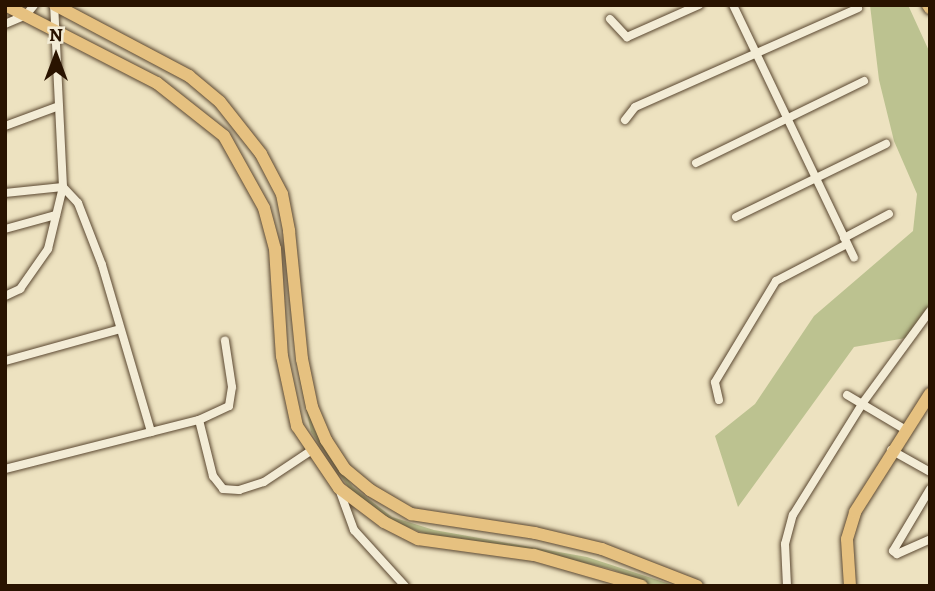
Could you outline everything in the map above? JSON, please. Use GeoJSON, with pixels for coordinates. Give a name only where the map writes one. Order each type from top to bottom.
{"type":"FeatureCollection","features":[{"type":"Feature","properties":{"kind":"main road"},"geometry":{"type":"LineString","coordinates":[[5,5],[30,10],[55,29],[157,83],[224,136],[264,208],[275,249],[282,356],[297,426],[339,488],[384,522],[418,538],[534,555],[642,586]]}},
{"type":"Feature","properties":{"kind":"main road"},"geometry":{"type":"LineString","coordinates":[[55,5],[189,76],[220,102],[261,154],[282,194],[289,231],[303,359],[312,407],[326,440],[345,468],[411,514],[447,523],[535,533],[603,549],[697,586]]}},
{"type":"Feature","properties":{"kind":"main road"},"geometry":{"type":"LineString","coordinates":[[282,356],[303,359]]}},
{"type":"Feature","properties":{"kind":"main road"},"geometry":{"type":"LineString","coordinates":[[850,586],[847,539],[855,512],[891,450],[930,394]]}},
{"type":"Feature","properties":{"kind":"street"},"geometry":{"type":"LineString","coordinates":[[5,296],[20,289],[37,269],[48,248],[63,187],[57,107],[55,5]]}},
{"type":"Feature","properties":{"kind":"street"},"geometry":{"type":"LineString","coordinates":[[610,19],[627,37],[699,5]]}},
{"type":"Feature","properties":{"kind":"street"},"geometry":{"type":"LineString","coordinates":[[733,5],[854,257]]}},
{"type":"Feature","properties":{"kind":"street"},"geometry":{"type":"LineString","coordinates":[[625,120],[635,107],[858,8]]}},
{"type":"Feature","properties":{"kind":"street"},"geometry":{"type":"LineString","coordinates":[[5,24],[30,10]]}},
{"type":"Feature","properties":{"kind":"street"},"geometry":{"type":"LineString","coordinates":[[696,163],[864,82]]}},
{"type":"Feature","properties":{"kind":"street"},"geometry":{"type":"LineString","coordinates":[[5,126],[57,107]]}},
{"type":"Feature","properties":{"kind":"street"},"geometry":{"type":"LineString","coordinates":[[736,217],[817,181],[886,144]]}},
{"type":"Feature","properties":{"kind":"street"},"geometry":{"type":"LineString","coordinates":[[5,193],[63,187]]}},
{"type":"Feature","properties":{"kind":"street"},"geometry":{"type":"LineString","coordinates":[[63,187],[85,218],[151,432]]}},
{"type":"Feature","properties":{"kind":"street"},"geometry":{"type":"LineString","coordinates":[[719,400],[715,382],[776,281],[889,214]]}},
{"type":"Feature","properties":{"kind":"street"},"geometry":{"type":"LineString","coordinates":[[5,229],[56,215]]}},
{"type":"Feature","properties":{"kind":"street"},"geometry":{"type":"LineString","coordinates":[[787,586],[785,544],[793,515],[862,404],[930,311]]}},
{"type":"Feature","properties":{"kind":"street"},"geometry":{"type":"LineString","coordinates":[[5,361],[120,329]]}},
{"type":"Feature","properties":{"kind":"street"},"geometry":{"type":"LineString","coordinates":[[5,469],[199,420],[229,406],[232,387],[225,341]]}},
{"type":"Feature","properties":{"kind":"street"},"geometry":{"type":"LineString","coordinates":[[847,395],[906,430]]}},
{"type":"Feature","properties":{"kind":"street"},"geometry":{"type":"LineString","coordinates":[[199,420],[213,476],[223,489],[239,490],[264,482],[312,450]]}},
{"type":"Feature","properties":{"kind":"street"},"geometry":{"type":"LineString","coordinates":[[891,450],[930,472]]}},
{"type":"Feature","properties":{"kind":"street"},"geometry":{"type":"LineString","coordinates":[[339,488],[354,530],[405,586]]}},
{"type":"Feature","properties":{"kind":"street"},"geometry":{"type":"LineString","coordinates":[[930,489],[893,551],[897,554],[930,539]]}},
{"type":"Feature","properties":{"kind":"green space"},"geometry":{"type":"Polygon","coordinates":[[[870,5],[908,5],[930,53],[930,305],[906,338],[854,347],[738,507],[715,436],[755,404],[814,316],[913,231],[917,194],[894,141],[879,80],[870,5]]]}},
{"type":"Feature","properties":{"kind":"green space"},"geometry":{"type":"Polygon","coordinates":[[[298,371],[314,429],[353,487],[392,517],[434,530],[587,557],[676,586],[653,586],[611,569],[537,552],[434,537],[388,520],[351,491],[311,432],[298,371]]]}}]}
